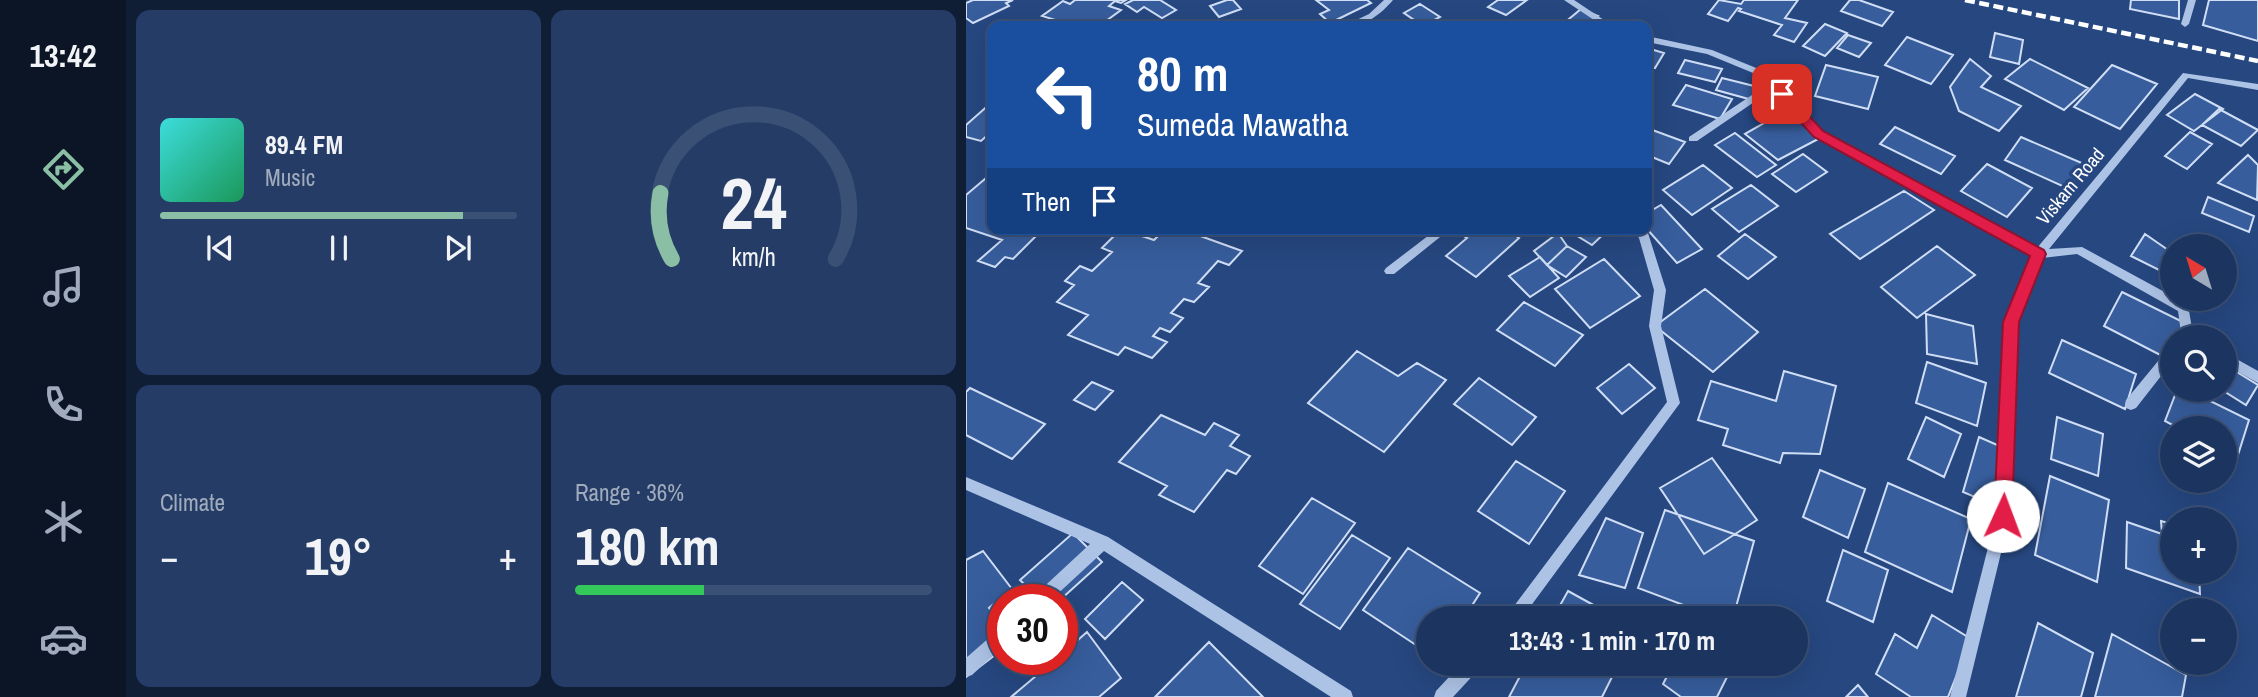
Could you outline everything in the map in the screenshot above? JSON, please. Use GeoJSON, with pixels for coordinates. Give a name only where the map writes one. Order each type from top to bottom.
{"type":"FeatureCollection","features":[{"type":"Feature","properties":{"kind":"street"},"geometry":{"type":"LineString","coordinates":[[1360,21],[1372,16],[1389,0]]}},
{"type":"Feature","properties":{"kind":"street"},"geometry":{"type":"LineString","coordinates":[[1568,0],[1601,21]]}},
{"type":"Feature","properties":{"kind":"street"},"geometry":{"type":"LineString","coordinates":[[2185,24],[2192,0]]}},
{"type":"Feature","properties":{"kind":"street"},"geometry":{"type":"LineString","coordinates":[[1652,40],[1709,52],[1763,74],[1819,134],[2038,254],[2078,250],[2184,308],[2186,325]]}},
{"type":"Feature","properties":{"kind":"street"},"geometry":{"type":"LineString","coordinates":[[1693,139],[1760,93],[1763,74]]}},
{"type":"Feature","properties":{"kind":"street","name":"Viskam Road"},"geometry":{"type":"LineString","coordinates":[[1958,697],[2003,516],[2011,322],[2038,254],[2186,75],[2258,87]]}},
{"type":"Feature","properties":{"kind":"street"},"geometry":{"type":"LineString","coordinates":[[1390,271],[1437,235]]}},
{"type":"Feature","properties":{"kind":"street"},"geometry":{"type":"LineString","coordinates":[[1521,606],[1674,403],[1655,326],[1660,290],[1643,235]]}},
{"type":"Feature","properties":{"kind":"street"},"geometry":{"type":"LineString","coordinates":[[2237,365],[2258,378]]}},
{"type":"Feature","properties":{"kind":"street"},"geometry":{"type":"LineString","coordinates":[[2131,404],[2160,368]]}},
{"type":"Feature","properties":{"kind":"street"},"geometry":{"type":"LineString","coordinates":[[966,483],[1103,541],[1345,697]]}},
{"type":"Feature","properties":{"kind":"street"},"geometry":{"type":"LineString","coordinates":[[1057,584],[1103,541]]}},
{"type":"Feature","properties":{"kind":"street"},"geometry":{"type":"LineString","coordinates":[[966,669],[987,650]]}},
{"type":"Feature","properties":{"kind":"street"},"geometry":{"type":"LineString","coordinates":[[1442,697],[1461,676]]}},
{"type":"Feature","properties":{"kind":"building"},"geometry":{"type":"Polygon","coordinates":[[[973,0],[1013,0],[1006,3],[1009,6],[973,23],[966,18],[966,3],[973,0]]]}},
{"type":"Feature","properties":{"kind":"building"},"geometry":{"type":"Polygon","coordinates":[[[1075,0],[1126,0],[1121,3],[1115,1],[1109,6],[1121,10],[1106,21],[1059,21],[1042,16],[1063,1],[1070,4],[1075,0]]]}},
{"type":"Feature","properties":{"kind":"building"},"geometry":{"type":"Polygon","coordinates":[[[1133,0],[1160,0],[1176,10],[1162,18],[1144,7],[1137,12],[1125,4],[1133,0]]]}},
{"type":"Feature","properties":{"kind":"building"},"geometry":{"type":"Polygon","coordinates":[[[1233,0],[1241,9],[1219,17],[1210,6],[1233,0]]]}},
{"type":"Feature","properties":{"kind":"building"},"geometry":{"type":"Polygon","coordinates":[[[1316,0],[1367,0],[1371,3],[1334,21],[1328,21],[1320,14],[1329,10],[1316,0]]]}},
{"type":"Feature","properties":{"kind":"building"},"geometry":{"type":"Polygon","coordinates":[[[1498,0],[1527,0],[1506,15],[1488,7],[1498,0]]]}},
{"type":"Feature","properties":{"kind":"building"},"geometry":{"type":"Polygon","coordinates":[[[1719,0],[1741,4],[1744,0],[1798,0],[1785,18],[1807,23],[1794,42],[1774,35],[1782,25],[1739,11],[1741,9],[1738,8],[1728,21],[1708,14],[1719,0]]]}},
{"type":"Feature","properties":{"kind":"building"},"geometry":{"type":"Polygon","coordinates":[[[1850,0],[1859,0],[1893,12],[1882,26],[1841,11],[1850,0]]]}},
{"type":"Feature","properties":{"kind":"building"},"geometry":{"type":"Polygon","coordinates":[[[2131,0],[2179,0],[2179,19],[2130,9],[2131,0]]]}},
{"type":"Feature","properties":{"kind":"building"},"geometry":{"type":"Polygon","coordinates":[[[2209,0],[2258,0],[2258,41],[2203,25],[2209,0]]]}},
{"type":"Feature","properties":{"kind":"building"},"geometry":{"type":"Polygon","coordinates":[[[1420,4],[1440,17],[1432,21],[1416,21],[1404,13],[1420,4]]]}},
{"type":"Feature","properties":{"kind":"building"},"geometry":{"type":"Polygon","coordinates":[[[1581,9],[1598,16],[1592,21],[1567,21],[1581,9]]]}},
{"type":"Feature","properties":{"kind":"building"},"geometry":{"type":"Polygon","coordinates":[[[1825,24],[1847,33],[1825,56],[1803,46],[1825,24]]]}},
{"type":"Feature","properties":{"kind":"building"},"geometry":{"type":"Polygon","coordinates":[[[1995,33],[2023,40],[2019,64],[1990,57],[1995,33]]]}},
{"type":"Feature","properties":{"kind":"building"},"geometry":{"type":"Polygon","coordinates":[[[1848,35],[1871,43],[1859,57],[1837,48],[1848,35]]]}},
{"type":"Feature","properties":{"kind":"building"},"geometry":{"type":"Polygon","coordinates":[[[1907,37],[1953,55],[1931,84],[1885,65],[1907,37]]]}},
{"type":"Feature","properties":{"kind":"building"},"geometry":{"type":"Polygon","coordinates":[[[1652,49],[1664,53],[1655,68],[1652,67],[1652,49]]]}},
{"type":"Feature","properties":{"kind":"building"},"geometry":{"type":"Polygon","coordinates":[[[1970,59],[1991,76],[1981,87],[2021,106],[1999,131],[1959,111],[1950,87],[1970,59]]]}},
{"type":"Feature","properties":{"kind":"building"},"geometry":{"type":"Polygon","coordinates":[[[2030,59],[2088,88],[2064,110],[2005,79],[2030,59]]]}},
{"type":"Feature","properties":{"kind":"building"},"geometry":{"type":"Polygon","coordinates":[[[1685,60],[1722,69],[1715,82],[1678,73],[1685,60]]]}},
{"type":"Feature","properties":{"kind":"building"},"geometry":{"type":"Polygon","coordinates":[[[1826,65],[1878,77],[1868,109],[1815,96],[1826,65]]]}},
{"type":"Feature","properties":{"kind":"building"},"geometry":{"type":"Polygon","coordinates":[[[2112,65],[2157,84],[2120,129],[2074,107],[2112,65]]]}},
{"type":"Feature","properties":{"kind":"building"},"geometry":{"type":"Polygon","coordinates":[[[1722,78],[1762,88],[1756,101],[1716,90],[1722,78]]]}},
{"type":"Feature","properties":{"kind":"building"},"geometry":{"type":"Polygon","coordinates":[[[1686,85],[1732,99],[1720,119],[1673,105],[1686,85]]]}},
{"type":"Feature","properties":{"kind":"building"},"geometry":{"type":"Polygon","coordinates":[[[2195,94],[2223,109],[2194,131],[2167,115],[2195,94]]]}},
{"type":"Feature","properties":{"kind":"building"},"geometry":{"type":"Polygon","coordinates":[[[987,106],[987,136],[981,141],[966,137],[966,125],[987,106]]]}},
{"type":"Feature","properties":{"kind":"building"},"geometry":{"type":"Polygon","coordinates":[[[2219,109],[2258,130],[2241,146],[2202,125],[2219,109]]]}},
{"type":"Feature","properties":{"kind":"building"},"geometry":{"type":"Polygon","coordinates":[[[1787,110],[1822,137],[1778,160],[1745,134],[1787,110]]]}},
{"type":"Feature","properties":{"kind":"building"},"geometry":{"type":"Polygon","coordinates":[[[1895,127],[1955,156],[1941,174],[1880,144],[1895,127]]]}},
{"type":"Feature","properties":{"kind":"building"},"geometry":{"type":"Polygon","coordinates":[[[1652,130],[1685,142],[1669,164],[1652,157],[1652,130]]]}},
{"type":"Feature","properties":{"kind":"building"},"geometry":{"type":"Polygon","coordinates":[[[2190,132],[2212,144],[2187,169],[2165,156],[2190,132]]]}},
{"type":"Feature","properties":{"kind":"building"},"geometry":{"type":"Polygon","coordinates":[[[1735,133],[1776,165],[1757,177],[1715,145],[1735,133]]]}},
{"type":"Feature","properties":{"kind":"building"},"geometry":{"type":"Polygon","coordinates":[[[2021,137],[2084,164],[2069,189],[2005,160],[2021,137]]]}},
{"type":"Feature","properties":{"kind":"building"},"geometry":{"type":"Polygon","coordinates":[[[1803,154],[1827,172],[1796,192],[1772,174],[1803,154]]]}},
{"type":"Feature","properties":{"kind":"building"},"geometry":{"type":"Polygon","coordinates":[[[2248,155],[2258,165],[2257,200],[2218,183],[2248,155]]]}},
{"type":"Feature","properties":{"kind":"building"},"geometry":{"type":"Polygon","coordinates":[[[1987,164],[2032,188],[2007,217],[1961,191],[1987,164]]]}},
{"type":"Feature","properties":{"kind":"building"},"geometry":{"type":"Polygon","coordinates":[[[1703,165],[1732,188],[1692,215],[1663,190],[1703,165]]]}},
{"type":"Feature","properties":{"kind":"building"},"geometry":{"type":"Polygon","coordinates":[[[987,177],[987,235],[966,228],[966,195],[987,177]]]}},
{"type":"Feature","properties":{"kind":"building"},"geometry":{"type":"Polygon","coordinates":[[[1751,185],[1778,206],[1739,232],[1712,209],[1751,185]]]}},
{"type":"Feature","properties":{"kind":"building"},"geometry":{"type":"Polygon","coordinates":[[[1904,191],[1934,210],[1860,259],[1830,234],[1904,191]]]}},
{"type":"Feature","properties":{"kind":"building"},"geometry":{"type":"Polygon","coordinates":[[[2208,197],[2254,216],[2249,232],[2202,213],[2208,197]]]}},
{"type":"Feature","properties":{"kind":"building"},"geometry":{"type":"Polygon","coordinates":[[[1661,205],[1702,249],[1677,263],[1652,235],[1652,210],[1661,205]]]}},
{"type":"Feature","properties":{"kind":"building"},"geometry":{"type":"Polygon","coordinates":[[[1745,234],[1776,257],[1748,279],[1718,256],[1745,234]]]}},
{"type":"Feature","properties":{"kind":"building"},"geometry":{"type":"Polygon","coordinates":[[[2145,234],[2160,244],[2160,270],[2131,256],[2145,234]]]}},
{"type":"Feature","properties":{"kind":"building"},"geometry":{"type":"Polygon","coordinates":[[[987,235],[1037,235],[1013,259],[1005,257],[995,267],[978,261],[1002,240],[987,235]]]}},
{"type":"Feature","properties":{"kind":"building"},"geometry":{"type":"Polygon","coordinates":[[[1115,235],[1139,235],[1154,240],[1159,235],[1198,235],[1242,251],[1229,265],[1218,261],[1198,283],[1209,287],[1194,302],[1184,299],[1171,313],[1183,318],[1170,332],[1160,328],[1153,336],[1167,342],[1152,358],[1125,347],[1118,355],[1068,335],[1088,315],[1057,302],[1074,285],[1065,281],[1080,266],[1092,271],[1112,252],[1102,248],[1115,235]]]}},
{"type":"Feature","properties":{"kind":"building"},"geometry":{"type":"Polygon","coordinates":[[[1462,235],[1515,235],[1519,238],[1476,277],[1446,256],[1467,238],[1462,235]]]}},
{"type":"Feature","properties":{"kind":"building"},"geometry":{"type":"Polygon","coordinates":[[[1555,235],[1559,235],[1567,246],[1547,265],[1534,251],[1555,235]]]}},
{"type":"Feature","properties":{"kind":"building"},"geometry":{"type":"Polygon","coordinates":[[[1576,235],[1603,235],[1592,245],[1576,235]]]}},
{"type":"Feature","properties":{"kind":"building"},"geometry":{"type":"Polygon","coordinates":[[[1567,246],[1586,257],[1566,277],[1547,265],[1567,246]]]}},
{"type":"Feature","properties":{"kind":"building"},"geometry":{"type":"Polygon","coordinates":[[[1937,246],[1975,275],[1917,318],[1881,287],[1937,246]]]}},
{"type":"Feature","properties":{"kind":"building"},"geometry":{"type":"Polygon","coordinates":[[[1540,257],[1559,278],[1530,297],[1509,276],[1540,257]]]}},
{"type":"Feature","properties":{"kind":"building"},"geometry":{"type":"Polygon","coordinates":[[[1604,259],[1640,296],[1590,328],[1555,289],[1604,259]]]}},
{"type":"Feature","properties":{"kind":"building"},"geometry":{"type":"Polygon","coordinates":[[[1705,289],[1758,332],[1713,372],[1655,326],[1705,289]]]}},
{"type":"Feature","properties":{"kind":"building"},"geometry":{"type":"Polygon","coordinates":[[[2122,292],[2189,325],[2160,325],[2160,355],[2104,326],[2122,292]]]}},
{"type":"Feature","properties":{"kind":"building"},"geometry":{"type":"Polygon","coordinates":[[[1524,302],[1583,335],[1555,366],[1497,330],[1524,302]]]}},
{"type":"Feature","properties":{"kind":"building"},"geometry":{"type":"Polygon","coordinates":[[[1926,314],[1973,326],[1977,364],[1927,354],[1926,314]]]}},
{"type":"Feature","properties":{"kind":"building"},"geometry":{"type":"Polygon","coordinates":[[[2062,340],[2136,374],[2125,409],[2049,373],[2062,340]]]}},
{"type":"Feature","properties":{"kind":"building"},"geometry":{"type":"Polygon","coordinates":[[[1357,351],[1398,376],[1417,363],[1446,380],[1384,452],[1308,403],[1357,351]]]}},
{"type":"Feature","properties":{"kind":"building"},"geometry":{"type":"Polygon","coordinates":[[[1927,362],[1986,383],[1977,426],[1916,403],[1927,362]]]}},
{"type":"Feature","properties":{"kind":"building"},"geometry":{"type":"Polygon","coordinates":[[[1629,364],[1655,388],[1622,414],[1597,388],[1629,364]]]}},
{"type":"Feature","properties":{"kind":"building"},"geometry":{"type":"Polygon","coordinates":[[[1784,371],[1836,386],[1820,454],[1783,453],[1780,463],[1723,445],[1728,429],[1698,420],[1711,381],[1776,401],[1784,371]]]}},
{"type":"Feature","properties":{"kind":"building"},"geometry":{"type":"Polygon","coordinates":[[[2237,372],[2258,385],[2246,405],[2237,399],[2237,372]]]}},
{"type":"Feature","properties":{"kind":"building"},"geometry":{"type":"Polygon","coordinates":[[[1479,378],[1536,417],[1512,445],[1454,404],[1479,378]]]}},
{"type":"Feature","properties":{"kind":"building"},"geometry":{"type":"Polygon","coordinates":[[[1092,382],[1113,391],[1095,410],[1074,400],[1092,382]]]}},
{"type":"Feature","properties":{"kind":"building"},"geometry":{"type":"Polygon","coordinates":[[[970,388],[1045,424],[1012,459],[966,435],[966,392],[970,388]]]}},
{"type":"Feature","properties":{"kind":"building"},"geometry":{"type":"Polygon","coordinates":[[[2172,402],[2212,402],[2249,420],[2237,458],[2237,416],[2167,416],[2172,402]]]}},
{"type":"Feature","properties":{"kind":"building"},"geometry":{"type":"Polygon","coordinates":[[[1161,415],[1205,435],[1214,423],[1239,435],[1230,446],[1250,456],[1236,474],[1227,470],[1194,512],[1159,495],[1167,486],[1119,462],[1161,415]]]}},
{"type":"Feature","properties":{"kind":"building"},"geometry":{"type":"Polygon","coordinates":[[[1926,417],[1961,434],[1944,477],[1908,459],[1926,417]]]}},
{"type":"Feature","properties":{"kind":"building"},"geometry":{"type":"Polygon","coordinates":[[[2057,417],[2103,434],[2098,476],[2051,459],[2057,417]]]}},
{"type":"Feature","properties":{"kind":"building"},"geometry":{"type":"Polygon","coordinates":[[[1979,437],[2011,451],[1996,506],[1963,492],[1979,437]]]}},
{"type":"Feature","properties":{"kind":"building"},"geometry":{"type":"Polygon","coordinates":[[[1712,458],[1757,520],[1704,554],[1660,488],[1712,458]]]}},
{"type":"Feature","properties":{"kind":"building"},"geometry":{"type":"Polygon","coordinates":[[[1516,461],[1565,491],[1529,544],[1478,511],[1516,461]]]}},
{"type":"Feature","properties":{"kind":"building"},"geometry":{"type":"Polygon","coordinates":[[[1820,470],[1865,489],[1848,538],[1803,517],[1820,470]]]}},
{"type":"Feature","properties":{"kind":"building"},"geometry":{"type":"Polygon","coordinates":[[[2050,476],[2109,500],[2097,582],[2035,555],[2050,476]]]}},
{"type":"Feature","properties":{"kind":"building"},"geometry":{"type":"Polygon","coordinates":[[[1888,483],[1971,519],[1952,592],[1865,552],[1888,483]]]}},
{"type":"Feature","properties":{"kind":"building"},"geometry":{"type":"Polygon","coordinates":[[[1312,498],[1355,523],[1303,594],[1259,566],[1312,498]]]}},
{"type":"Feature","properties":{"kind":"building"},"geometry":{"type":"Polygon","coordinates":[[[1665,510],[1754,541],[1736,606],[1686,606],[1638,588],[1665,510]]]}},
{"type":"Feature","properties":{"kind":"building"},"geometry":{"type":"Polygon","coordinates":[[[1606,518],[1643,533],[1625,588],[1579,575],[1606,518]]]}},
{"type":"Feature","properties":{"kind":"building"},"geometry":{"type":"Polygon","coordinates":[[[2127,522],[2160,533],[2160,580],[2126,568],[2127,522]]]}},
{"type":"Feature","properties":{"kind":"building"},"geometry":{"type":"Polygon","coordinates":[[[1073,533],[1102,562],[1078,584],[1024,584],[1020,580],[1073,533]]]}},
{"type":"Feature","properties":{"kind":"building"},"geometry":{"type":"Polygon","coordinates":[[[1352,535],[1390,558],[1340,629],[1300,604],[1352,535]]]}},
{"type":"Feature","properties":{"kind":"building"},"geometry":{"type":"Polygon","coordinates":[[[1408,548],[1480,593],[1472,606],[1416,606],[1416,645],[1363,610],[1408,548]]]}},
{"type":"Feature","properties":{"kind":"building"},"geometry":{"type":"Polygon","coordinates":[[[1843,550],[1888,570],[1873,622],[1827,601],[1843,550]]]}},
{"type":"Feature","properties":{"kind":"building"},"geometry":{"type":"Polygon","coordinates":[[[983,551],[1008,584],[987,584],[987,661],[966,677],[966,560],[983,551]]]}},
{"type":"Feature","properties":{"kind":"building"},"geometry":{"type":"Polygon","coordinates":[[[1122,582],[1143,600],[1105,639],[1085,619],[1122,582]]]}},
{"type":"Feature","properties":{"kind":"building"},"geometry":{"type":"Polygon","coordinates":[[[2172,584],[2200,584],[2200,594],[2172,584]]]}},
{"type":"Feature","properties":{"kind":"building"},"geometry":{"type":"Polygon","coordinates":[[[1568,591],[1595,606],[1560,606],[1568,591]]]}},
{"type":"Feature","properties":{"kind":"building"},"geometry":{"type":"Polygon","coordinates":[[[1932,615],[1971,639],[1948,697],[1911,697],[1876,674],[1895,634],[1917,648],[1932,615]]]}},
{"type":"Feature","properties":{"kind":"building"},"geometry":{"type":"Polygon","coordinates":[[[2038,623],[2093,653],[2081,697],[2016,697],[2038,623]]]}},
{"type":"Feature","properties":{"kind":"building"},"geometry":{"type":"Polygon","coordinates":[[[1087,632],[1121,678],[1099,697],[1011,697],[1037,675],[1078,675],[1078,640],[1087,632]]]}},
{"type":"Feature","properties":{"kind":"building"},"geometry":{"type":"Polygon","coordinates":[[[2112,634],[2160,661],[2160,675],[2186,675],[2182,697],[2095,697],[2112,634]]]}},
{"type":"Feature","properties":{"kind":"building"},"geometry":{"type":"Polygon","coordinates":[[[1209,642],[1263,697],[1155,697],[1209,642]]]}},
{"type":"Feature","properties":{"kind":"building"},"geometry":{"type":"Polygon","coordinates":[[[1520,676],[1612,676],[1602,697],[1509,697],[1520,676]]]}},
{"type":"Feature","properties":{"kind":"building"},"geometry":{"type":"Polygon","coordinates":[[[1667,676],[1728,676],[1717,697],[1681,697],[1663,684],[1667,676]]]}},
{"type":"Feature","properties":{"kind":"building"},"geometry":{"type":"Polygon","coordinates":[[[1858,685],[1868,697],[1846,697],[1858,685]]]}},
{"type":"Feature","properties":{"kind":"railway"},"geometry":{"type":"LineString","coordinates":[[1965,0],[2258,61]]}},
{"type":"Feature","properties":{"kind":"route"},"geometry":{"type":"LineString","coordinates":[[1782,94],[1819,134],[2038,254],[2011,322],[2003,516]]}}]}
